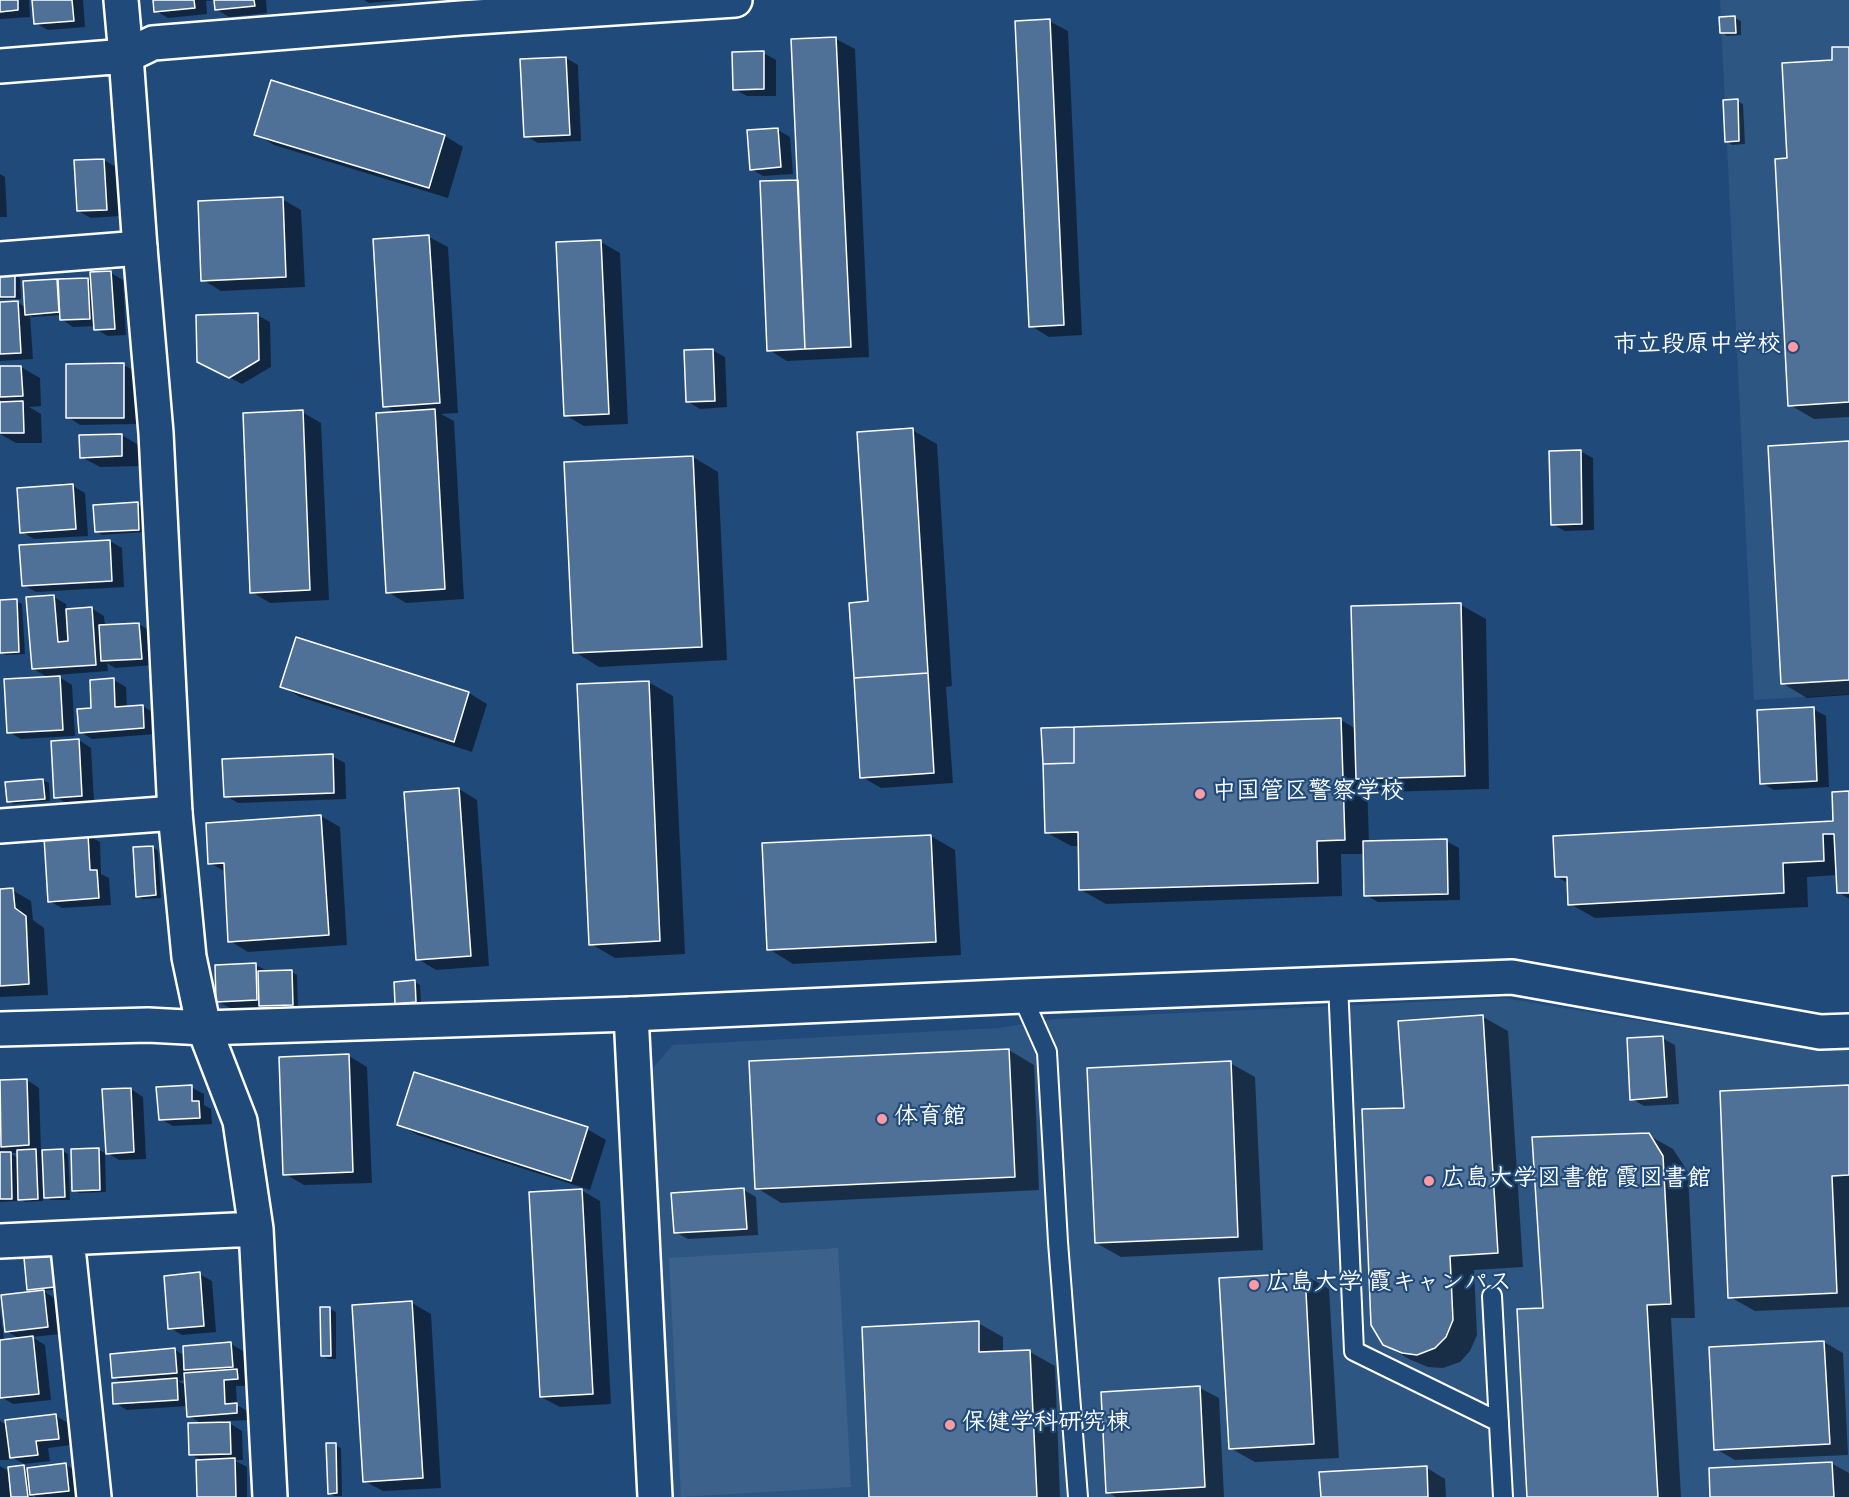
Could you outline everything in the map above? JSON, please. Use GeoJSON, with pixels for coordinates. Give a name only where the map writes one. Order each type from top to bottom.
{"type":"FeatureCollection","features":[{"type":"Feature","properties":{"kind":"street"},"geometry":{"type":"LineString","coordinates":[[121,0],[156,433],[175,813],[189,957],[204,1028],[240,1121],[255,1229],[270,1497]]}},
{"type":"Feature","properties":{"kind":"street"},"geometry":{"type":"LineString","coordinates":[[0,66],[126,56],[153,43],[460,9],[735,0]]}},
{"type":"Feature","properties":{"kind":"street"},"geometry":{"type":"LineString","coordinates":[[0,259],[140,248]]}},
{"type":"Feature","properties":{"kind":"street"},"geometry":{"type":"LineString","coordinates":[[0,826],[175,813]]}},
{"type":"Feature","properties":{"kind":"street"},"geometry":{"type":"LineString","coordinates":[[0,1029],[148,1025],[204,1028],[631,1014],[1512,977],[1820,1032],[1849,1031]]}},
{"type":"Feature","properties":{"kind":"street"},"geometry":{"type":"LineString","coordinates":[[631,1014],[655,1497]]}},
{"type":"Feature","properties":{"kind":"street"},"geometry":{"type":"LineString","coordinates":[[0,1240],[255,1229]]}},
{"type":"Feature","properties":{"kind":"street"},"geometry":{"type":"LineString","coordinates":[[67,1238],[94,1497]]}},
{"type":"Feature","properties":{"kind":"lane"},"geometry":{"type":"LineString","coordinates":[[1338,983],[1354,1351],[1499,1422]]}},
{"type":"Feature","properties":{"kind":"lane"},"geometry":{"type":"LineString","coordinates":[[1022,996],[1047,1052],[1058,1242],[1078,1497]]}},
{"type":"Feature","properties":{"kind":"lane"},"geometry":{"type":"LineString","coordinates":[[1492,1296],[1503,1497]]}},
{"type":"Feature","properties":{"kind":"shaded area","name":"市立段原中学校"},"geometry":{"type":"Polygon","coordinates":[[[1720,0],[1849,0],[1849,694],[1754,700],[1720,0]]]}},
{"type":"Feature","properties":{"kind":"shaded area","name":"広島大学 霞キャンパス"},"geometry":{"type":"Polygon","coordinates":[[[1504,998],[1814,1050],[1849,1048],[1849,1497],[671,1497],[649,1073],[673,1045],[999,1028],[1055,1019],[1504,998]]]}},
{"type":"Feature","properties":{"kind":"shaded area"},"geometry":{"type":"Polygon","coordinates":[[[838,1248],[851,1487],[681,1497],[669,1258],[838,1248]]]}},
{"type":"Feature","properties":{"kind":"building"},"geometry":{"type":"Polygon","coordinates":[[[0,0],[18,0],[18,10],[0,12],[0,0]]]}},
{"type":"Feature","properties":{"kind":"building"},"geometry":{"type":"Polygon","coordinates":[[[32,0],[72,0],[74,21],[34,24],[32,0]]]}},
{"type":"Feature","properties":{"kind":"building"},"geometry":{"type":"Polygon","coordinates":[[[153,0],[194,0],[195,8],[154,12],[153,0]]]}},
{"type":"Feature","properties":{"kind":"building"},"geometry":{"type":"Polygon","coordinates":[[[214,0],[254,0],[255,6],[215,10],[214,0]]]}},
{"type":"Feature","properties":{"kind":"building"},"geometry":{"type":"Polygon","coordinates":[[[1735,16],[1736,33],[1720,33],[1719,17],[1735,16]]]}},
{"type":"Feature","properties":{"kind":"building"},"geometry":{"type":"Polygon","coordinates":[[[1050,19],[1064,325],[1029,327],[1015,21],[1050,19]]]}},
{"type":"Feature","properties":{"kind":"building"},"geometry":{"type":"Polygon","coordinates":[[[836,37],[851,347],[805,349],[791,39],[836,37]]]}},
{"type":"Feature","properties":{"kind":"building"},"geometry":{"type":"Polygon","coordinates":[[[1832,47],[1849,47],[1849,402],[1788,406],[1775,159],[1787,158],[1782,63],[1832,60],[1832,47]]]}},
{"type":"Feature","properties":{"kind":"building"},"geometry":{"type":"Polygon","coordinates":[[[764,51],[764,89],[733,90],[732,52],[764,51]]]}},
{"type":"Feature","properties":{"kind":"building"},"geometry":{"type":"Polygon","coordinates":[[[566,57],[570,135],[524,137],[520,59],[566,57]]]}},
{"type":"Feature","properties":{"kind":"building"},"geometry":{"type":"Polygon","coordinates":[[[271,80],[445,135],[429,188],[254,135],[271,80]]]}},
{"type":"Feature","properties":{"kind":"building"},"geometry":{"type":"Polygon","coordinates":[[[1738,99],[1739,141],[1725,142],[1723,100],[1738,99]]]}},
{"type":"Feature","properties":{"kind":"building"},"geometry":{"type":"Polygon","coordinates":[[[778,128],[781,167],[750,170],[747,130],[778,128]]]}},
{"type":"Feature","properties":{"kind":"building"},"geometry":{"type":"Polygon","coordinates":[[[104,159],[107,210],[77,211],[74,160],[104,159]]]}},
{"type":"Feature","properties":{"kind":"building"},"geometry":{"type":"Polygon","coordinates":[[[798,180],[805,349],[767,351],[760,181],[798,180]]]}},
{"type":"Feature","properties":{"kind":"building"},"geometry":{"type":"Polygon","coordinates":[[[283,197],[286,277],[201,281],[198,201],[283,197]]]}},
{"type":"Feature","properties":{"kind":"building"},"geometry":{"type":"Polygon","coordinates":[[[429,235],[440,403],[383,407],[373,239],[429,235]]]}},
{"type":"Feature","properties":{"kind":"building"},"geometry":{"type":"Polygon","coordinates":[[[601,240],[609,414],[564,416],[556,242],[601,240]]]}},
{"type":"Feature","properties":{"kind":"building"},"geometry":{"type":"Polygon","coordinates":[[[111,271],[115,329],[94,330],[90,272],[111,271]]]}},
{"type":"Feature","properties":{"kind":"building"},"geometry":{"type":"Polygon","coordinates":[[[0,273],[15,273],[15,297],[0,297],[0,273]]]}},
{"type":"Feature","properties":{"kind":"building"},"geometry":{"type":"Polygon","coordinates":[[[88,278],[90,319],[60,320],[58,279],[88,278]]]}},
{"type":"Feature","properties":{"kind":"building"},"geometry":{"type":"Polygon","coordinates":[[[57,279],[59,312],[25,315],[23,281],[57,279]]]}},
{"type":"Feature","properties":{"kind":"building"},"geometry":{"type":"Polygon","coordinates":[[[18,301],[21,353],[0,354],[0,302],[18,301]]]}},
{"type":"Feature","properties":{"kind":"building"},"geometry":{"type":"Polygon","coordinates":[[[258,313],[259,360],[229,378],[197,362],[196,315],[258,313]]]}},
{"type":"Feature","properties":{"kind":"building"},"geometry":{"type":"Polygon","coordinates":[[[713,349],[715,401],[686,402],[684,350],[713,349]]]}},
{"type":"Feature","properties":{"kind":"building"},"geometry":{"type":"Polygon","coordinates":[[[124,363],[124,418],[66,418],[66,364],[124,363]]]}},
{"type":"Feature","properties":{"kind":"building"},"geometry":{"type":"Polygon","coordinates":[[[0,366],[21,366],[23,396],[0,397],[0,366]]]}},
{"type":"Feature","properties":{"kind":"building"},"geometry":{"type":"Polygon","coordinates":[[[23,401],[24,433],[0,433],[0,402],[23,401]]]}},
{"type":"Feature","properties":{"kind":"building"},"geometry":{"type":"Polygon","coordinates":[[[435,409],[445,589],[386,593],[376,413],[435,409]]]}},
{"type":"Feature","properties":{"kind":"building"},"geometry":{"type":"Polygon","coordinates":[[[303,410],[310,590],[250,593],[243,413],[303,410]]]}},
{"type":"Feature","properties":{"kind":"building"},"geometry":{"type":"Polygon","coordinates":[[[913,428],[928,673],[854,678],[849,603],[868,601],[857,432],[913,428]]]}},
{"type":"Feature","properties":{"kind":"building"},"geometry":{"type":"Polygon","coordinates":[[[122,434],[122,456],[80,458],[79,435],[122,434]]]}},
{"type":"Feature","properties":{"kind":"building"},"geometry":{"type":"Polygon","coordinates":[[[1849,441],[1849,680],[1781,684],[1768,446],[1849,441]]]}},
{"type":"Feature","properties":{"kind":"building"},"geometry":{"type":"Polygon","coordinates":[[[1581,450],[1582,524],[1551,525],[1549,451],[1581,450]]]}},
{"type":"Feature","properties":{"kind":"building"},"geometry":{"type":"Polygon","coordinates":[[[693,456],[702,647],[573,653],[564,462],[693,456]]]}},
{"type":"Feature","properties":{"kind":"building"},"geometry":{"type":"Polygon","coordinates":[[[73,484],[76,529],[20,533],[17,488],[73,484]]]}},
{"type":"Feature","properties":{"kind":"building"},"geometry":{"type":"Polygon","coordinates":[[[138,502],[139,530],[95,532],[93,505],[138,502]]]}},
{"type":"Feature","properties":{"kind":"building"},"geometry":{"type":"Polygon","coordinates":[[[110,540],[112,581],[22,586],[19,545],[110,540]]]}},
{"type":"Feature","properties":{"kind":"building"},"geometry":{"type":"Polygon","coordinates":[[[54,595],[58,642],[68,641],[66,609],[92,607],[96,665],[32,669],[26,597],[54,595]]]}},
{"type":"Feature","properties":{"kind":"building"},"geometry":{"type":"Polygon","coordinates":[[[17,599],[19,652],[0,653],[0,600],[17,599]]]}},
{"type":"Feature","properties":{"kind":"building"},"geometry":{"type":"Polygon","coordinates":[[[1461,603],[1465,776],[1356,779],[1351,606],[1461,603]]]}},
{"type":"Feature","properties":{"kind":"building"},"geometry":{"type":"Polygon","coordinates":[[[139,623],[142,659],[101,661],[99,625],[139,623]]]}},
{"type":"Feature","properties":{"kind":"building"},"geometry":{"type":"Polygon","coordinates":[[[296,637],[469,692],[454,742],[280,687],[296,637]]]}},
{"type":"Feature","properties":{"kind":"building"},"geometry":{"type":"Polygon","coordinates":[[[928,673],[934,773],[860,778],[854,678],[928,673]]]}},
{"type":"Feature","properties":{"kind":"building"},"geometry":{"type":"Polygon","coordinates":[[[60,676],[63,730],[7,733],[4,679],[60,676]]]}},
{"type":"Feature","properties":{"kind":"building"},"geometry":{"type":"Polygon","coordinates":[[[114,678],[115,707],[143,705],[144,728],[79,733],[77,709],[91,708],[90,680],[114,678]]]}},
{"type":"Feature","properties":{"kind":"building"},"geometry":{"type":"Polygon","coordinates":[[[649,681],[660,941],[589,945],[577,684],[649,681]]]}},
{"type":"Feature","properties":{"kind":"building"},"geometry":{"type":"Polygon","coordinates":[[[1814,707],[1817,781],[1760,784],[1757,710],[1814,707]]]}},
{"type":"Feature","properties":{"kind":"building"},"geometry":{"type":"Polygon","coordinates":[[[1341,718],[1345,840],[1317,841],[1318,883],[1079,890],[1078,832],[1045,833],[1043,764],[1074,763],[1074,727],[1341,718]]]}},
{"type":"Feature","properties":{"kind":"building"},"geometry":{"type":"Polygon","coordinates":[[[1074,727],[1074,763],[1043,764],[1041,728],[1074,727]]]}},
{"type":"Feature","properties":{"kind":"building"},"geometry":{"type":"Polygon","coordinates":[[[79,739],[82,796],[54,798],[51,741],[79,739]]]}},
{"type":"Feature","properties":{"kind":"building"},"geometry":{"type":"Polygon","coordinates":[[[333,754],[334,793],[224,797],[222,759],[333,754]]]}},
{"type":"Feature","properties":{"kind":"building"},"geometry":{"type":"Polygon","coordinates":[[[43,779],[45,799],[7,802],[5,782],[43,779]]]}},
{"type":"Feature","properties":{"kind":"building"},"geometry":{"type":"Polygon","coordinates":[[[459,788],[471,956],[416,960],[404,792],[459,788]]]}},
{"type":"Feature","properties":{"kind":"building"},"geometry":{"type":"Polygon","coordinates":[[[1849,791],[1849,893],[1837,893],[1834,834],[1823,834],[1824,861],[1783,863],[1784,893],[1568,905],[1567,877],[1555,877],[1553,836],[1833,821],[1832,792],[1849,791]]]}},
{"type":"Feature","properties":{"kind":"building"},"geometry":{"type":"Polygon","coordinates":[[[321,815],[329,935],[228,942],[224,863],[208,864],[206,823],[321,815]]]}},
{"type":"Feature","properties":{"kind":"building"},"geometry":{"type":"Polygon","coordinates":[[[88,834],[90,870],[97,870],[99,898],[48,902],[44,837],[88,834]]]}},
{"type":"Feature","properties":{"kind":"building"},"geometry":{"type":"Polygon","coordinates":[[[931,835],[936,942],[767,950],[762,843],[931,835]]]}},
{"type":"Feature","properties":{"kind":"building"},"geometry":{"type":"Polygon","coordinates":[[[1447,839],[1448,894],[1364,896],[1363,841],[1447,839]]]}},
{"type":"Feature","properties":{"kind":"building"},"geometry":{"type":"Polygon","coordinates":[[[153,846],[156,895],[136,897],[133,847],[153,846]]]}},
{"type":"Feature","properties":{"kind":"building"},"geometry":{"type":"Polygon","coordinates":[[[13,888],[15,908],[26,916],[29,984],[0,986],[0,889],[13,888]]]}},
{"type":"Feature","properties":{"kind":"building"},"geometry":{"type":"Polygon","coordinates":[[[256,963],[257,1000],[216,1002],[215,965],[256,963]]]}},
{"type":"Feature","properties":{"kind":"building"},"geometry":{"type":"Polygon","coordinates":[[[292,970],[293,1005],[259,1006],[258,971],[292,970]]]}},
{"type":"Feature","properties":{"kind":"building"},"geometry":{"type":"Polygon","coordinates":[[[415,980],[416,1002],[395,1004],[394,982],[415,980]]]}},
{"type":"Feature","properties":{"kind":"building","name":"広島大学図書館 霞図書館"},"geometry":{"type":"Polygon","coordinates":[[[1483,1015],[1498,1253],[1450,1256],[1453,1320],[1446,1337],[1435,1348],[1417,1355],[1402,1353],[1383,1345],[1371,1325],[1362,1109],[1404,1108],[1398,1021],[1483,1015]]]}},
{"type":"Feature","properties":{"kind":"building"},"geometry":{"type":"Polygon","coordinates":[[[1663,1036],[1667,1097],[1630,1100],[1627,1038],[1663,1036]]]}},
{"type":"Feature","properties":{"kind":"building","name":"体育館"},"geometry":{"type":"Polygon","coordinates":[[[1009,1049],[1015,1177],[755,1189],[749,1061],[1009,1049]]]}},
{"type":"Feature","properties":{"kind":"building"},"geometry":{"type":"Polygon","coordinates":[[[349,1054],[353,1172],[283,1175],[279,1057],[349,1054]]]}},
{"type":"Feature","properties":{"kind":"building"},"geometry":{"type":"Polygon","coordinates":[[[1231,1061],[1238,1237],[1095,1243],[1087,1068],[1231,1061]]]}},
{"type":"Feature","properties":{"kind":"building"},"geometry":{"type":"Polygon","coordinates":[[[414,1072],[588,1127],[571,1181],[397,1125],[414,1072]]]}},
{"type":"Feature","properties":{"kind":"building"},"geometry":{"type":"Polygon","coordinates":[[[27,1079],[29,1145],[1,1147],[0,1080],[27,1079]]]}},
{"type":"Feature","properties":{"kind":"building"},"geometry":{"type":"Polygon","coordinates":[[[192,1085],[192,1101],[199,1101],[200,1118],[159,1120],[156,1087],[192,1085]]]}},
{"type":"Feature","properties":{"kind":"building"},"geometry":{"type":"Polygon","coordinates":[[[1849,1085],[1849,1175],[1832,1176],[1837,1293],[1728,1298],[1720,1091],[1849,1085]]]}},
{"type":"Feature","properties":{"kind":"building"},"geometry":{"type":"Polygon","coordinates":[[[131,1088],[134,1152],[106,1154],[102,1089],[131,1088]]]}},
{"type":"Feature","properties":{"kind":"building"},"geometry":{"type":"Polygon","coordinates":[[[1649,1133],[1663,1156],[1671,1304],[1647,1305],[1658,1497],[1527,1497],[1517,1309],[1543,1308],[1532,1137],[1649,1133]]]}},
{"type":"Feature","properties":{"kind":"building"},"geometry":{"type":"Polygon","coordinates":[[[99,1148],[100,1190],[72,1191],[71,1149],[99,1148]]]}},
{"type":"Feature","properties":{"kind":"building"},"geometry":{"type":"Polygon","coordinates":[[[36,1149],[38,1199],[18,1200],[17,1150],[36,1149]]]}},
{"type":"Feature","properties":{"kind":"building"},"geometry":{"type":"Polygon","coordinates":[[[63,1149],[65,1197],[44,1198],[42,1150],[63,1149]]]}},
{"type":"Feature","properties":{"kind":"building"},"geometry":{"type":"Polygon","coordinates":[[[0,1152],[11,1152],[12,1199],[0,1199],[0,1152]]]}},
{"type":"Feature","properties":{"kind":"building"},"geometry":{"type":"Polygon","coordinates":[[[744,1188],[747,1229],[674,1233],[671,1193],[744,1188]]]}},
{"type":"Feature","properties":{"kind":"building"},"geometry":{"type":"Polygon","coordinates":[[[582,1189],[593,1394],[540,1397],[529,1192],[582,1189]]]}},
{"type":"Feature","properties":{"kind":"building"},"geometry":{"type":"Polygon","coordinates":[[[52,1255],[55,1287],[27,1290],[24,1258],[52,1255]]]}},
{"type":"Feature","properties":{"kind":"building"},"geometry":{"type":"Polygon","coordinates":[[[200,1272],[204,1326],[168,1329],[164,1276],[200,1272]]]}},
{"type":"Feature","properties":{"kind":"building"},"geometry":{"type":"Polygon","coordinates":[[[1305,1273],[1314,1444],[1229,1449],[1219,1278],[1305,1273]]]}},
{"type":"Feature","properties":{"kind":"building"},"geometry":{"type":"Polygon","coordinates":[[[44,1290],[48,1327],[5,1332],[1,1295],[44,1290]]]}},
{"type":"Feature","properties":{"kind":"building"},"geometry":{"type":"Polygon","coordinates":[[[412,1301],[423,1478],[363,1482],[352,1305],[412,1301]]]}},
{"type":"Feature","properties":{"kind":"building"},"geometry":{"type":"Polygon","coordinates":[[[320,1307],[330,1307],[331,1356],[321,1356],[320,1307]]]}},
{"type":"Feature","properties":{"kind":"building","name":"保健学科研究棟"},"geometry":{"type":"Polygon","coordinates":[[[979,1321],[979,1352],[1030,1350],[1037,1497],[869,1497],[862,1327],[979,1321]]]}},
{"type":"Feature","properties":{"kind":"building"},"geometry":{"type":"Polygon","coordinates":[[[33,1336],[39,1394],[0,1398],[0,1340],[33,1336]]]}},
{"type":"Feature","properties":{"kind":"building"},"geometry":{"type":"Polygon","coordinates":[[[1824,1341],[1830,1444],[1714,1450],[1709,1347],[1824,1341]]]}},
{"type":"Feature","properties":{"kind":"building"},"geometry":{"type":"Polygon","coordinates":[[[231,1342],[233,1367],[184,1370],[183,1346],[231,1342]]]}},
{"type":"Feature","properties":{"kind":"building"},"geometry":{"type":"Polygon","coordinates":[[[175,1348],[177,1373],[112,1378],[110,1354],[175,1348]]]}},
{"type":"Feature","properties":{"kind":"building"},"geometry":{"type":"Polygon","coordinates":[[[237,1369],[238,1379],[224,1380],[225,1404],[237,1403],[237,1413],[187,1417],[184,1373],[237,1369]]]}},
{"type":"Feature","properties":{"kind":"building"},"geometry":{"type":"Polygon","coordinates":[[[177,1378],[178,1400],[113,1404],[112,1383],[177,1378]]]}},
{"type":"Feature","properties":{"kind":"building"},"geometry":{"type":"Polygon","coordinates":[[[1200,1386],[1205,1487],[1106,1493],[1101,1392],[1200,1386]]]}},
{"type":"Feature","properties":{"kind":"building"},"geometry":{"type":"Polygon","coordinates":[[[56,1414],[59,1439],[36,1441],[38,1455],[10,1458],[5,1420],[56,1414]]]}},
{"type":"Feature","properties":{"kind":"building"},"geometry":{"type":"Polygon","coordinates":[[[230,1422],[231,1454],[189,1455],[188,1423],[230,1422]]]}},
{"type":"Feature","properties":{"kind":"building"},"geometry":{"type":"Polygon","coordinates":[[[326,1443],[336,1443],[337,1493],[328,1494],[326,1443]]]}},
{"type":"Feature","properties":{"kind":"building"},"geometry":{"type":"Polygon","coordinates":[[[235,1458],[236,1497],[197,1497],[196,1460],[235,1458]]]}},
{"type":"Feature","properties":{"kind":"building"},"geometry":{"type":"Polygon","coordinates":[[[1832,1462],[1834,1497],[1710,1497],[1709,1468],[1832,1462]]]}},
{"type":"Feature","properties":{"kind":"building"},"geometry":{"type":"Polygon","coordinates":[[[66,1463],[69,1491],[30,1495],[27,1468],[66,1463]]]}},
{"type":"Feature","properties":{"kind":"building"},"geometry":{"type":"Polygon","coordinates":[[[24,1465],[28,1497],[11,1497],[8,1467],[24,1465]]]}},
{"type":"Feature","properties":{"kind":"building"},"geometry":{"type":"Polygon","coordinates":[[[1427,1466],[1428,1497],[1321,1497],[1319,1472],[1427,1466]]]}},
{"type":"Feature","properties":{"kind":"place","name":"市立段原中学校"},"geometry":{"type":"Point","coordinates":[1793,347]}},
{"type":"Feature","properties":{"kind":"place","name":"中国管区警察学校"},"geometry":{"type":"Point","coordinates":[1200,794]}},
{"type":"Feature","properties":{"kind":"place","name":"体育館"},"geometry":{"type":"Point","coordinates":[882,1119]}},
{"type":"Feature","properties":{"kind":"place","name":"広島大学図書館 霞図書館"},"geometry":{"type":"Point","coordinates":[1429,1181]}},
{"type":"Feature","properties":{"kind":"place","name":"広島大学 霞キャンパス"},"geometry":{"type":"Point","coordinates":[1254,1285]}},
{"type":"Feature","properties":{"kind":"place","name":"保健学科研究棟"},"geometry":{"type":"Point","coordinates":[950,1425]}}]}
